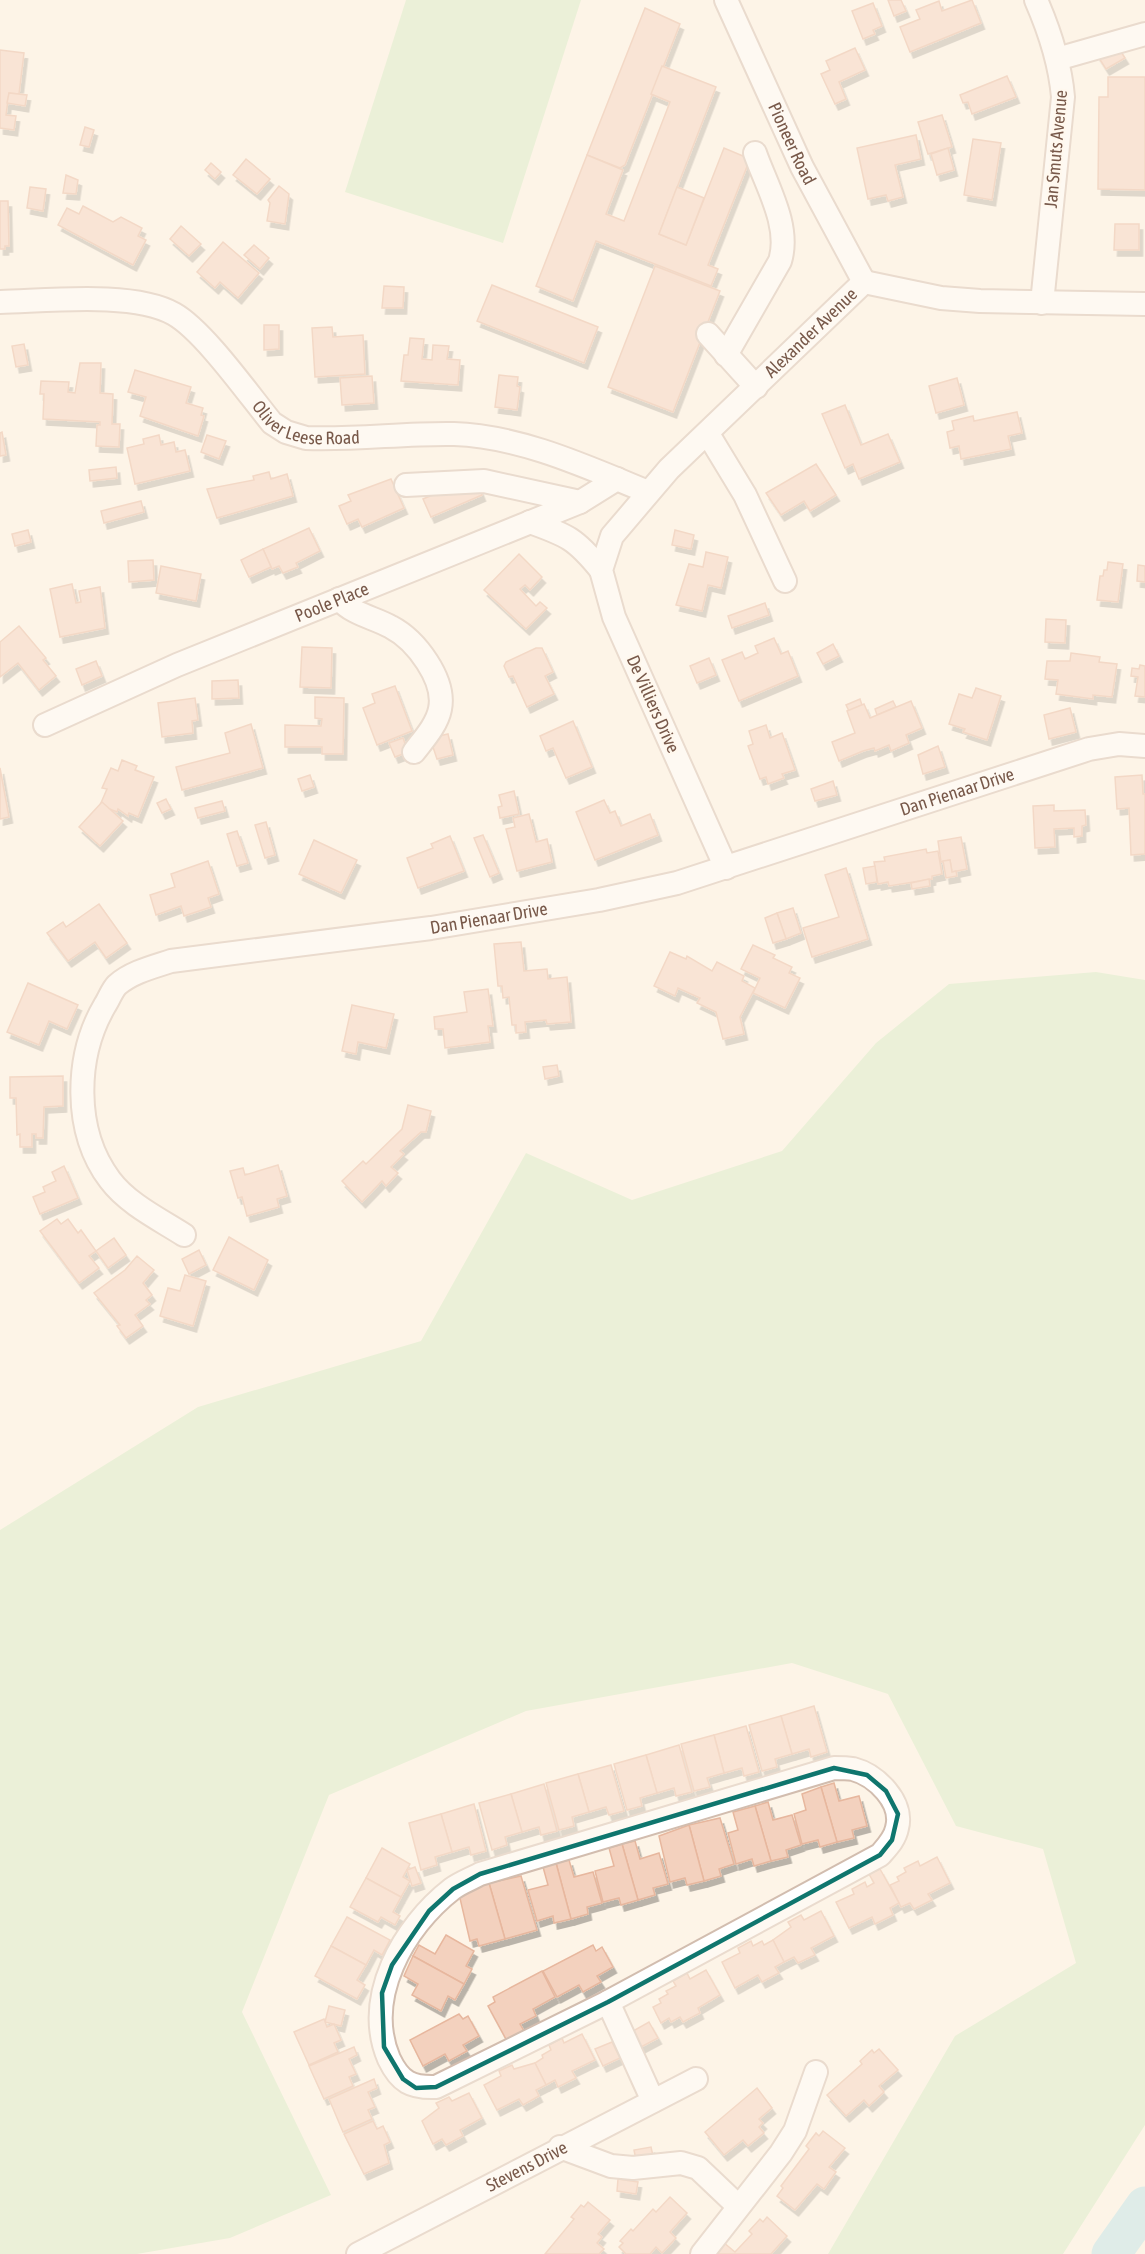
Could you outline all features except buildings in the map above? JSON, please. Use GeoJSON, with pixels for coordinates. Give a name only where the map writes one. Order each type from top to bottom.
{"type":"FeatureCollection","features":[{"type":"Feature","properties":{"kind":"street","name":"Pioneer Road"},"geometry":{"type":"LineString","coordinates":[[726,0],[802,167],[864,282]]}},
{"type":"Feature","properties":{"kind":"street","name":"Jan Smuts Avenue"},"geometry":{"type":"LineString","coordinates":[[1036,0],[1057,59],[1063,97],[1042,303]]}},
{"type":"Feature","properties":{"kind":"street"},"geometry":{"type":"LineString","coordinates":[[1057,59],[1145,34]]}},
{"type":"Feature","properties":{"kind":"street"},"geometry":{"type":"LineString","coordinates":[[726,355],[780,261],[785,246],[783,231],[754,153]]}},
{"type":"Feature","properties":{"kind":"street","name":"Alexander Avenue"},"geometry":{"type":"LineString","coordinates":[[601,570],[612,536],[648,492],[864,282],[941,298],[1042,303],[1145,304]]}},
{"type":"Feature","properties":{"kind":"street","name":"Oliver Leese Road"},"geometry":{"type":"LineString","coordinates":[[0,302],[127,302],[156,307],[174,314],[194,330],[272,423],[286,432],[306,438],[454,434],[486,437],[517,443],[648,492]]}},
{"type":"Feature","properties":{"kind":"street"},"geometry":{"type":"LineString","coordinates":[[708,334],[756,387]]}},
{"type":"Feature","properties":{"kind":"street"},"geometry":{"type":"LineString","coordinates":[[708,434],[745,495],[785,581]]}},
{"type":"Feature","properties":{"kind":"street","name":"Poole Place"},"geometry":{"type":"LineString","coordinates":[[45,725],[177,664],[580,502],[595,495],[617,479]]}},
{"type":"Feature","properties":{"kind":"street"},"geometry":{"type":"LineString","coordinates":[[406,484],[484,481],[580,502]]}},
{"type":"Feature","properties":{"kind":"street"},"geometry":{"type":"LineString","coordinates":[[530,522],[566,535],[582,546],[601,570]]}},
{"type":"Feature","properties":{"kind":"street","name":"De Villiers Drive"},"geometry":{"type":"LineString","coordinates":[[601,570],[614,618],[726,868]]}},
{"type":"Feature","properties":{"kind":"street"},"geometry":{"type":"LineString","coordinates":[[339,599],[356,613],[391,627],[423,654],[441,699],[440,711],[414,752]]}},
{"type":"Feature","properties":{"kind":"street","name":"Dan Pienaar Drive"},"geometry":{"type":"LineString","coordinates":[[184,1235],[135,1203],[110,1180],[92,1147],[84,1111],[88,1043],[117,986],[138,972],[171,961],[431,928],[576,904],[677,883],[1089,749],[1119,744],[1145,746]]}},
{"type":"Feature","properties":{"kind":"street"},"geometry":{"type":"LineString","coordinates":[[834,1768],[852,1769],[867,1775],[896,1804],[898,1827],[880,1856],[608,2002],[436,2086],[416,2088],[403,2079],[384,2047],[381,2022],[382,1993],[392,1965],[429,1911],[453,1889],[480,1874],[834,1768]]}},
{"type":"Feature","properties":{"kind":"street"},"geometry":{"type":"LineString","coordinates":[[608,2002],[653,2101]]}},
{"type":"Feature","properties":{"kind":"street"},"geometry":{"type":"LineString","coordinates":[[702,2254],[781,2153],[795,2131],[816,2072]]}},
{"type":"Feature","properties":{"kind":"street","name":"Stevens Drive"},"geometry":{"type":"LineString","coordinates":[[358,2254],[560,2147],[696,2079]]}},
{"type":"Feature","properties":{"kind":"street"},"geometry":{"type":"LineString","coordinates":[[560,2147],[610,2166],[633,2168],[681,2163],[698,2168],[738,2206]]}},
{"type":"Feature","properties":{"kind":"highlighted area"},"geometry":{"type":"Polygon","coordinates":[[[834,1768],[867,1775],[886,1791],[898,1814],[892,1840],[880,1855],[608,2002],[436,2087],[416,2088],[403,2079],[384,2047],[382,1993],[392,1965],[429,1911],[453,1889],[480,1874],[834,1768]]]}},
{"type":"Feature","properties":{"kind":"green space"},"geometry":{"type":"Polygon","coordinates":[[[406,0],[581,0],[503,243],[345,192],[406,0]]]}},
{"type":"Feature","properties":{"kind":"green space"},"geometry":{"type":"Polygon","coordinates":[[[1096,972],[1145,980],[1145,2125],[1063,2254],[828,2254],[955,2036],[1076,1963],[1043,1849],[956,1826],[888,1694],[792,1663],[526,1711],[329,1795],[242,2012],[331,2195],[230,2238],[137,2254],[0,2254],[0,1530],[198,1407],[421,1341],[526,1153],[632,1200],[782,1151],[876,1043],[949,984],[1096,972]]]}},
{"type":"Feature","properties":{"kind":"waterway"},"geometry":{"type":"LineString","coordinates":[[1111,2254],[1145,2206]]}}]}
